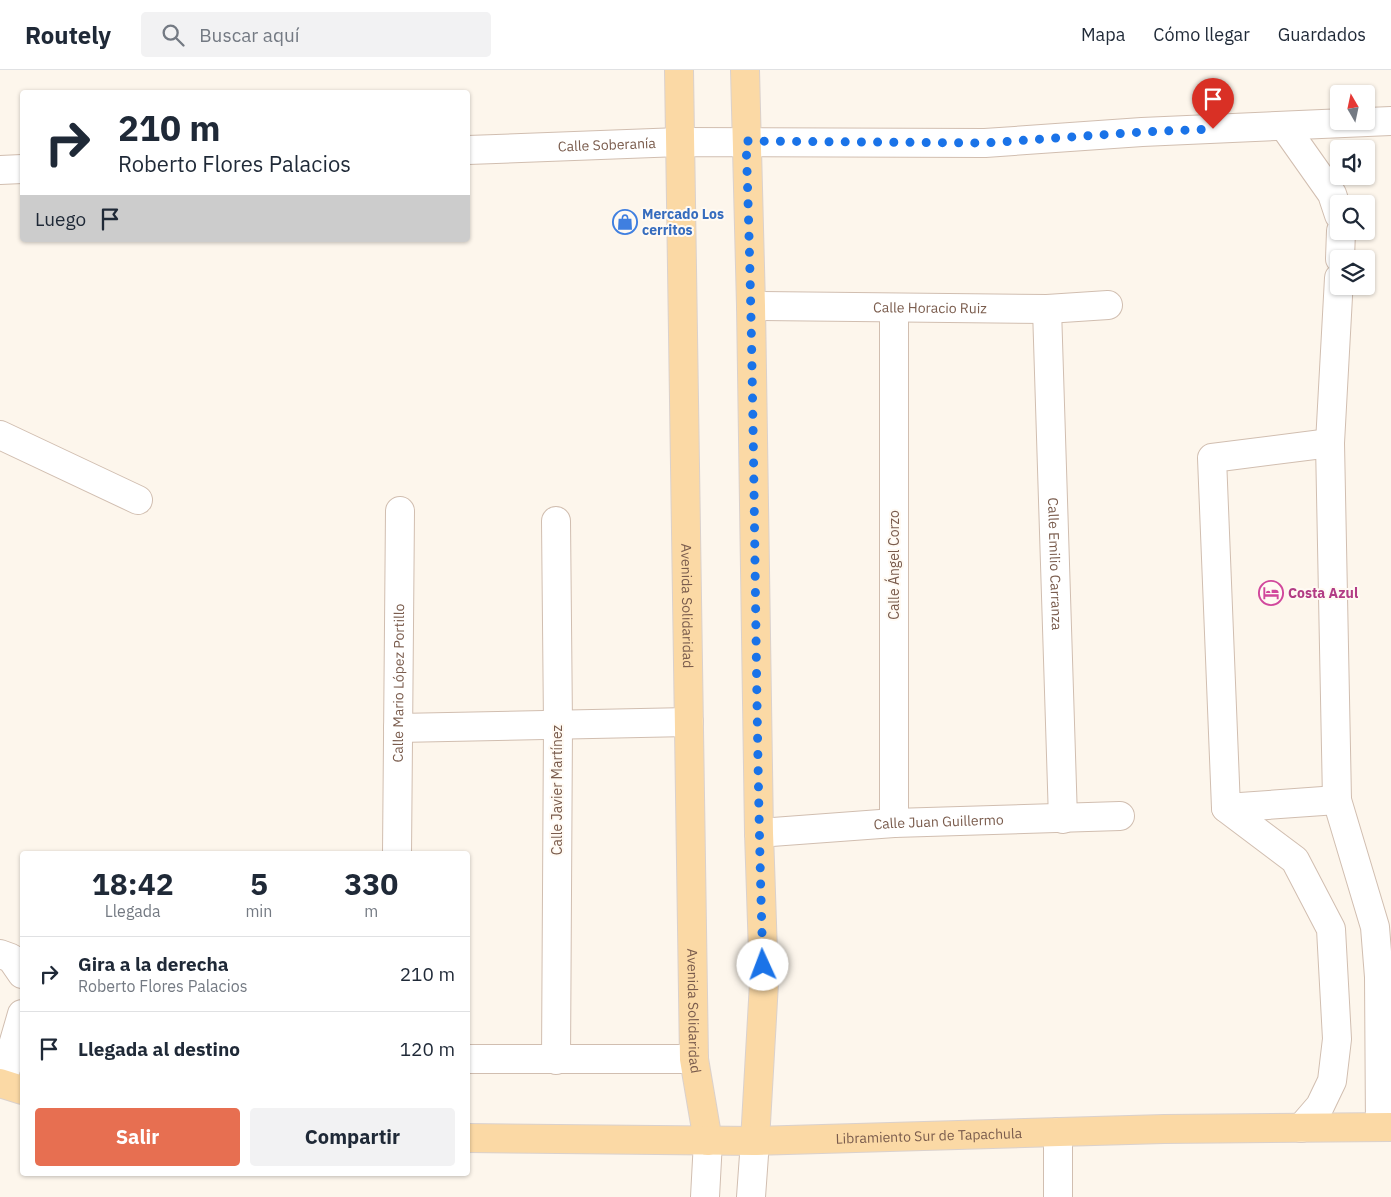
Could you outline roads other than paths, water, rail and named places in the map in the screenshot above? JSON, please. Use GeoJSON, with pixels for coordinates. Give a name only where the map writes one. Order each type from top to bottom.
{"type":"FeatureCollection","features":[{"type":"Feature","properties":{"kind":"main road","name":"Avenida Solidaridad"},"geometry":{"type":"LineString","coordinates":[[679,70],[694,1059],[708,1141]]}},
{"type":"Feature","properties":{"kind":"main road"},"geometry":{"type":"LineString","coordinates":[[745,70],[752,306],[759,833],[764,983],[755,1141]]}},
{"type":"Feature","properties":{"kind":"main road","name":"Libramiento Sur de Tapachula"},"geometry":{"type":"LineString","coordinates":[[470,1138],[755,1141],[1164,1129],[1386,1127]]}},
{"type":"Feature","properties":{"kind":"street","name":"Calle Soberanía"},"geometry":{"type":"LineString","coordinates":[[470,150],[746,141],[985,143],[1142,132],[1391,121]]}},
{"type":"Feature","properties":{"kind":"street"},"geometry":{"type":"LineString","coordinates":[[1284,126],[1332,195]]}},
{"type":"Feature","properties":{"kind":"street"},"geometry":{"type":"LineString","coordinates":[[0,170],[20,169]]}},
{"type":"Feature","properties":{"kind":"street"},"geometry":{"type":"LineString","coordinates":[[1338,295],[1330,442],[1338,800],[1375,927],[1386,1127]]}},
{"type":"Feature","properties":{"kind":"street","name":"Calle Horacio Ruiz"},"geometry":{"type":"LineString","coordinates":[[752,306],[1047,309],[1108,306]]}},
{"type":"Feature","properties":{"kind":"street","name":"Calle Ángel Corzo"},"geometry":{"type":"LineString","coordinates":[[894,308],[894,823]]}},
{"type":"Feature","properties":{"kind":"street","name":"Calle Emilio Carranza"},"geometry":{"type":"LineString","coordinates":[[1047,309],[1063,819]]}},
{"type":"Feature","properties":{"kind":"street"},"geometry":{"type":"LineString","coordinates":[[0,435],[138,500]]}},
{"type":"Feature","properties":{"kind":"street"},"geometry":{"type":"LineString","coordinates":[[1226,808],[1212,458],[1330,442]]}},
{"type":"Feature","properties":{"kind":"street","name":"Calle Mario López Portillo"},"geometry":{"type":"LineString","coordinates":[[397,851],[400,511]]}},
{"type":"Feature","properties":{"kind":"street","name":"Calle Javier Martínez"},"geometry":{"type":"LineString","coordinates":[[556,521],[558,725],[556,1060]]}},
{"type":"Feature","properties":{"kind":"street"},"geometry":{"type":"LineString","coordinates":[[398,728],[689,722]]}},
{"type":"Feature","properties":{"kind":"street"},"geometry":{"type":"LineString","coordinates":[[1226,808],[1338,800]]}},
{"type":"Feature","properties":{"kind":"street"},"geometry":{"type":"LineString","coordinates":[[1226,808],[1295,860],[1331,929],[1337,1039],[1332,1081],[1320,1106],[1302,1128]]}},
{"type":"Feature","properties":{"kind":"street","name":"Calle Juan Guillermo"},"geometry":{"type":"LineString","coordinates":[[759,833],[894,823],[1120,816]]}},
{"type":"Feature","properties":{"kind":"street"},"geometry":{"type":"LineString","coordinates":[[0,954],[11,958],[20,971]]}},
{"type":"Feature","properties":{"kind":"street"},"geometry":{"type":"LineString","coordinates":[[8,1085],[20,1024]]}},
{"type":"Feature","properties":{"kind":"street"},"geometry":{"type":"LineString","coordinates":[[470,1059],[694,1059]]}},
{"type":"Feature","properties":{"kind":"street"},"geometry":{"type":"LineString","coordinates":[[1058,1132],[1058,1197]]}},
{"type":"Feature","properties":{"kind":"street"},"geometry":{"type":"LineString","coordinates":[[705,1197],[708,1141]]}},
{"type":"Feature","properties":{"kind":"street"},"geometry":{"type":"LineString","coordinates":[[751,1197],[755,1141]]}},
{"type":"Feature","properties":{"kind":"place","name":"Mercado Los cerritos"},"geometry":{"type":"Point","coordinates":[625,222]}},
{"type":"Feature","properties":{"kind":"place","name":"Costa Azul"},"geometry":{"type":"Point","coordinates":[1271,593]}}]}
